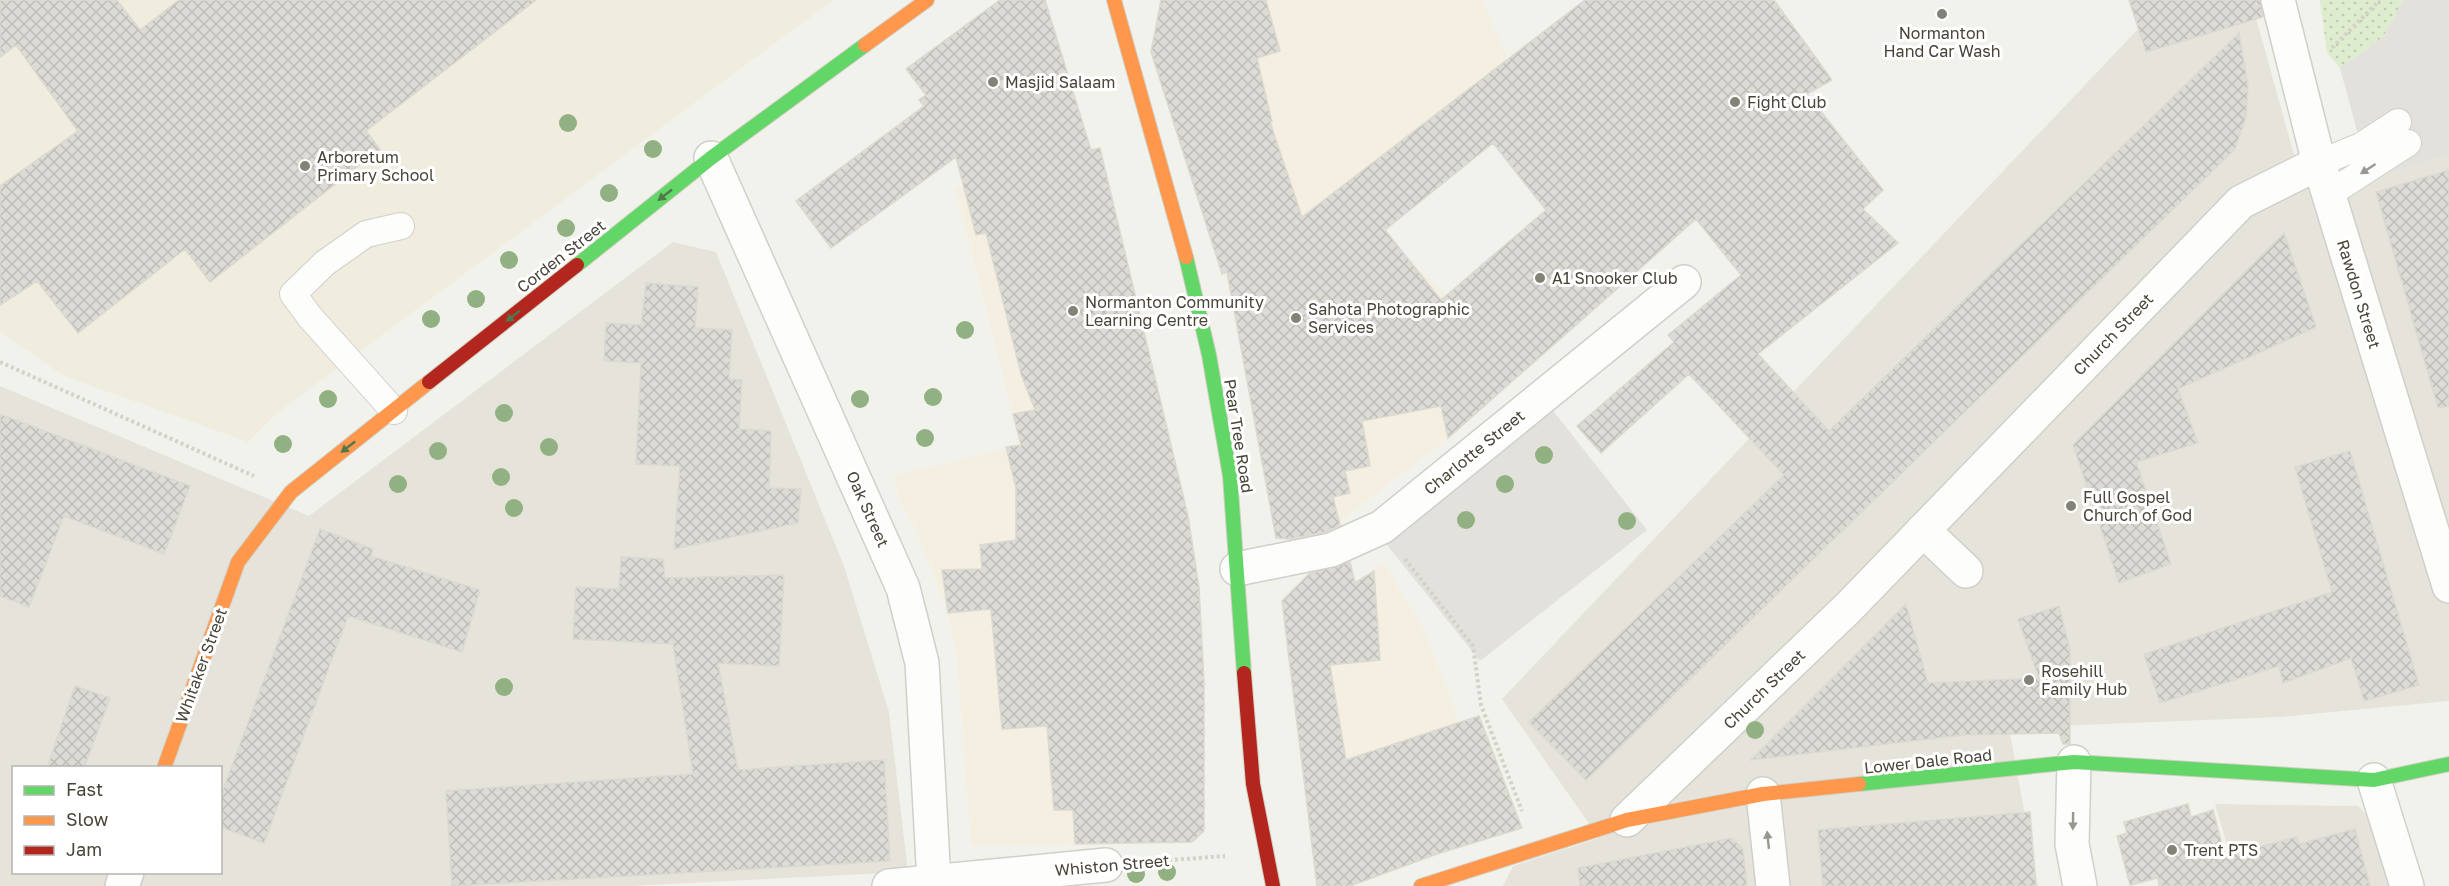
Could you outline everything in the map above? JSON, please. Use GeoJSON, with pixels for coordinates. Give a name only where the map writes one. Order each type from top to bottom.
{"type":"FeatureCollection","features":[{"type":"Feature","properties":{"kind":"street","name":"Corden Street"},"geometry":{"type":"LineString","coordinates":[[238,562],[291,492],[711,158],[927,0]]}},
{"type":"Feature","properties":{"kind":"street","name":"Pear Tree Road"},"geometry":{"type":"LineString","coordinates":[[1114,0],[1194,288],[1215,384],[1230,478],[1249,763],[1264,853],[1273,886]]}},
{"type":"Feature","properties":{"kind":"street","name":"Rawdon Street"},"geometry":{"type":"LineString","coordinates":[[2278,0],[2319,162],[2449,586]]}},
{"type":"Feature","properties":{"kind":"street","name":"Oak Street"},"geometry":{"type":"LineString","coordinates":[[711,158],[903,588],[922,663],[934,882]]}},
{"type":"Feature","properties":{"kind":"street","name":"Church Street"},"geometry":{"type":"LineString","coordinates":[[1627,820],[1848,608],[2241,202],[2319,162]]}},
{"type":"Feature","properties":{"kind":"street","name":"Charlotte Street"},"geometry":{"type":"LineString","coordinates":[[1237,569],[1331,550],[1382,528],[1684,282]]}},
{"type":"Feature","properties":{"kind":"street"},"geometry":{"type":"LineString","coordinates":[[1923,530],[1966,571]]}},
{"type":"Feature","properties":{"kind":"street","name":"Whitaker Street"},"geometry":{"type":"LineString","coordinates":[[165,766],[238,562]]}},
{"type":"Feature","properties":{"kind":"street"},"geometry":{"type":"LineString","coordinates":[[2074,762],[2072,844],[2080,886]]}},
{"type":"Feature","properties":{"kind":"street","name":"Lower Dale Road"},"geometry":{"type":"LineString","coordinates":[[1421,886],[1457,880],[1627,820],[1763,794],[2074,762],[2374,780],[2449,764]]}},
{"type":"Feature","properties":{"kind":"street"},"geometry":{"type":"LineString","coordinates":[[2374,780],[2407,886]]}},
{"type":"Feature","properties":{"kind":"street"},"geometry":{"type":"LineString","coordinates":[[1763,794],[1773,886]]}},
{"type":"Feature","properties":{"kind":"street","name":"Whiston Street"},"geometry":{"type":"LineString","coordinates":[[889,886],[1106,865]]}},
{"type":"Feature","properties":{"kind":"lane"},"geometry":{"type":"LineString","coordinates":[[2319,162],[2403,132],[2329,194]]}},
{"type":"Feature","properties":{"kind":"lane"},"geometry":{"type":"LineString","coordinates":[[394,411],[292,294],[325,263],[366,234],[401,226]]}},
{"type":"Feature","properties":{"kind":"path"},"geometry":{"type":"LineString","coordinates":[[0,362],[291,492]]}},
{"type":"Feature","properties":{"kind":"path"},"geometry":{"type":"LineString","coordinates":[[1382,528],[1473,646],[1481,705],[1538,850]]}},
{"type":"Feature","properties":{"kind":"path","name":"Whiston Street"},"geometry":{"type":"LineString","coordinates":[[1106,865],[1264,853]]}},
{"type":"Feature","properties":{"kind":"shaded area","name":"Arboretum Primary School"},"geometry":{"type":"Polygon","coordinates":[[[0,0],[833,0],[276,414],[248,442],[64,376],[0,332],[0,0]]]}},
{"type":"Feature","properties":{"kind":"shaded area"},"geometry":{"type":"Polygon","coordinates":[[[1161,0],[1482,0],[1507,59],[1316,206],[1361,271],[1410,261],[1446,295],[1423,315],[1448,438],[1339,522],[1301,540],[1276,538],[1234,308],[1151,52],[1161,0]]]}},
{"type":"Feature","properties":{"kind":"shaded area"},"geometry":{"type":"Polygon","coordinates":[[[2130,0],[2251,0],[2301,180],[2370,179],[2449,155],[2449,701],[2280,717],[2009,728],[2038,886],[1503,886],[1513,866],[1599,838],[1502,699],[2138,29],[2130,0]]]}},
{"type":"Feature","properties":{"kind":"shaded area"},"geometry":{"type":"Polygon","coordinates":[[[2403,0],[2449,0],[2449,155],[2370,179],[2340,68],[2383,37],[2403,0]]]}},
{"type":"Feature","properties":{"kind":"shaded area"},"geometry":{"type":"Polygon","coordinates":[[[1099,148],[1188,517],[1199,597],[1204,680],[1204,831],[1192,842],[971,846],[957,656],[948,613],[917,531],[900,502],[894,476],[1021,445],[955,188],[987,176],[1099,148]]]}},
{"type":"Feature","properties":{"kind":"shaded area"},"geometry":{"type":"Polygon","coordinates":[[[673,242],[716,252],[844,566],[889,712],[908,872],[630,886],[0,886],[0,386],[309,516],[673,242]]]}},
{"type":"Feature","properties":{"kind":"shaded area"},"geometry":{"type":"Polygon","coordinates":[[[1551,408],[1647,530],[1480,661],[1383,540],[1551,408]]]}},
{"type":"Feature","properties":{"kind":"shaded area"},"geometry":{"type":"Polygon","coordinates":[[[1384,564],[1416,616],[1434,655],[1459,722],[1479,716],[1522,828],[1436,855],[1353,886],[1318,886],[1295,718],[1294,684],[1349,586],[1384,564]]]}},
{"type":"Feature","properties":{"kind":"shaded area"},"geometry":{"type":"Polygon","coordinates":[[[2215,804],[2358,806],[2370,818],[2388,886],[2239,886],[2215,804]]]}},
{"type":"Feature","properties":{"kind":"green space"},"geometry":{"type":"Polygon","coordinates":[[[2320,0],[2403,0],[2383,37],[2340,68],[2327,53],[2320,0]]]}},
{"type":"Feature","properties":{"kind":"building"},"geometry":{"type":"Polygon","coordinates":[[[0,0],[117,0],[140,30],[179,0],[536,0],[366,131],[380,149],[210,282],[185,249],[78,333],[37,281],[0,305],[0,186],[78,131],[16,45],[0,57],[0,0]]]}},
{"type":"Feature","properties":{"kind":"building"},"geometry":{"type":"Polygon","coordinates":[[[1000,0],[1045,0],[1091,150],[1100,148],[1188,516],[1199,587],[1204,682],[1204,831],[1192,842],[1075,844],[1073,810],[1054,810],[1047,726],[1002,729],[991,609],[948,613],[942,570],[982,569],[980,545],[1016,540],[1016,488],[1006,447],[1021,445],[1013,414],[1035,410],[1021,374],[986,233],[976,235],[956,157],[831,248],[796,201],[924,106],[919,100],[926,95],[906,69],[1000,0]]]}},
{"type":"Feature","properties":{"kind":"building"},"geometry":{"type":"Polygon","coordinates":[[[1161,0],[1266,0],[1280,51],[1257,58],[1272,122],[1270,122],[1302,217],[1585,0],[1774,0],[1832,80],[1807,94],[1883,190],[1863,209],[1898,243],[1758,354],[1829,431],[2239,33],[2248,85],[2246,117],[2235,149],[1586,780],[1529,722],[1784,475],[1689,374],[1601,453],[1577,426],[1674,342],[1668,335],[1741,275],[1696,219],[1448,438],[1441,406],[1362,421],[1370,466],[1345,471],[1350,493],[1333,497],[1340,525],[1325,532],[1289,539],[1276,538],[1227,272],[1222,274],[1151,52],[1161,0]],[[1493,143],[1385,230],[1441,300],[1546,210],[1493,143]]]}},
{"type":"Feature","properties":{"kind":"building"},"geometry":{"type":"Polygon","coordinates":[[[2129,0],[2260,0],[2263,17],[2146,52],[2129,0]]]}},
{"type":"Feature","properties":{"kind":"building"},"geometry":{"type":"Polygon","coordinates":[[[2449,170],[2449,406],[2438,408],[2376,192],[2449,170]]]}},
{"type":"Feature","properties":{"kind":"building"},"geometry":{"type":"Polygon","coordinates":[[[2284,233],[2316,327],[2178,389],[2198,443],[2136,462],[2171,564],[2119,583],[2073,445],[2284,233]]]}},
{"type":"Feature","properties":{"kind":"building"},"geometry":{"type":"Polygon","coordinates":[[[646,283],[698,287],[695,328],[732,330],[729,379],[742,380],[739,429],[771,431],[769,488],[801,489],[798,523],[674,549],[680,466],[636,464],[641,363],[604,361],[606,323],[641,325],[646,283]]]}},
{"type":"Feature","properties":{"kind":"building"},"geometry":{"type":"Polygon","coordinates":[[[0,414],[190,486],[164,554],[64,516],[29,607],[0,596],[0,414]]]}},
{"type":"Feature","properties":{"kind":"building"},"geometry":{"type":"Polygon","coordinates":[[[2350,451],[2419,685],[2364,701],[2351,658],[2283,683],[2279,666],[2160,703],[2144,654],[2332,592],[2295,467],[2350,451]]]}},
{"type":"Feature","properties":{"kind":"building"},"geometry":{"type":"Polygon","coordinates":[[[320,529],[373,549],[371,556],[480,590],[462,652],[348,616],[264,843],[222,828],[222,793],[320,529]]]}},
{"type":"Feature","properties":{"kind":"building"},"geometry":{"type":"Polygon","coordinates":[[[621,557],[663,559],[665,578],[784,575],[779,666],[718,663],[738,770],[884,760],[890,861],[452,886],[446,791],[693,774],[673,644],[573,639],[576,587],[619,589],[621,557]]]}},
{"type":"Feature","properties":{"kind":"building"},"geometry":{"type":"Polygon","coordinates":[[[1350,562],[1355,583],[1374,571],[1380,660],[1330,665],[1346,760],[1479,716],[1522,828],[1437,854],[1350,886],[1317,886],[1282,601],[1309,574],[1350,562]]]}},
{"type":"Feature","properties":{"kind":"building","name":"Rosehill Family Hub"},"geometry":{"type":"Polygon","coordinates":[[[1906,604],[1928,683],[2039,678],[2018,619],[2059,606],[2070,650],[2070,744],[2063,744],[2059,733],[1963,735],[1751,760],[1906,604]]]}},
{"type":"Feature","properties":{"kind":"building"},"geometry":{"type":"Polygon","coordinates":[[[75,686],[110,698],[85,766],[48,766],[75,686]]]}},
{"type":"Feature","properties":{"kind":"building"},"geometry":{"type":"Polygon","coordinates":[[[2188,804],[2191,817],[2213,810],[2225,856],[2297,837],[2299,844],[2355,829],[2370,886],[2159,886],[2158,878],[2130,885],[2117,836],[2127,833],[2124,822],[2188,804]]]}},
{"type":"Feature","properties":{"kind":"building"},"geometry":{"type":"Polygon","coordinates":[[[2030,812],[2036,886],[1823,886],[1818,830],[2030,812]]]}},
{"type":"Feature","properties":{"kind":"building"},"geometry":{"type":"Polygon","coordinates":[[[1732,838],[1743,849],[1747,886],[1580,886],[1578,868],[1732,838]]]}},
{"type":"Feature","properties":{"kind":"traffic: fast"},"geometry":{"type":"LineString","coordinates":[[577,265],[711,158],[865,45]]}},
{"type":"Feature","properties":{"kind":"traffic: fast"},"geometry":{"type":"LineString","coordinates":[[1186,257],[1209,355],[1230,476],[1244,673]]}},
{"type":"Feature","properties":{"kind":"traffic: fast"},"geometry":{"type":"LineString","coordinates":[[1859,784],[2074,762],[2374,780],[2449,764]]}},
{"type":"Feature","properties":{"kind":"traffic: slow"},"geometry":{"type":"LineString","coordinates":[[865,45],[927,0]]}},
{"type":"Feature","properties":{"kind":"traffic: slow"},"geometry":{"type":"LineString","coordinates":[[1114,0],[1186,257]]}},
{"type":"Feature","properties":{"kind":"traffic: slow"},"geometry":{"type":"LineString","coordinates":[[165,766],[238,562],[291,492],[429,382]]}},
{"type":"Feature","properties":{"kind":"traffic: slow"},"geometry":{"type":"LineString","coordinates":[[1421,886],[1627,820],[1763,794],[1859,784]]}},
{"type":"Feature","properties":{"kind":"traffic: jam"},"geometry":{"type":"LineString","coordinates":[[429,382],[577,265]]}},
{"type":"Feature","properties":{"kind":"traffic: jam"},"geometry":{"type":"LineString","coordinates":[[1244,673],[1253,784],[1273,886]]}},
{"type":"Feature","properties":{"kind":"place","name":"Normanton Hand Car Wash"},"geometry":{"type":"Point","coordinates":[1942,14]}},
{"type":"Feature","properties":{"kind":"place","name":"Masjid Salaam"},"geometry":{"type":"Point","coordinates":[993,82]}},
{"type":"Feature","properties":{"kind":"place","name":"Fight Club"},"geometry":{"type":"Point","coordinates":[1735,102]}},
{"type":"Feature","properties":{"kind":"place","name":"Arboretum Primary School"},"geometry":{"type":"Point","coordinates":[305,166]}},
{"type":"Feature","properties":{"kind":"place","name":"A1 Snooker Club"},"geometry":{"type":"Point","coordinates":[1540,278]}},
{"type":"Feature","properties":{"kind":"place","name":"Normanton Community Learning Centre"},"geometry":{"type":"Point","coordinates":[1073,311]}},
{"type":"Feature","properties":{"kind":"place","name":"Sahota Photographic Services"},"geometry":{"type":"Point","coordinates":[1296,318]}},
{"type":"Feature","properties":{"kind":"place","name":"Full Gospel Church of God"},"geometry":{"type":"Point","coordinates":[2071,506]}},
{"type":"Feature","properties":{"kind":"place","name":"Rosehill Family Hub"},"geometry":{"type":"Point","coordinates":[2029,680]}},
{"type":"Feature","properties":{"kind":"place","name":"Trent PTS"},"geometry":{"type":"Point","coordinates":[2172,850]}}]}
